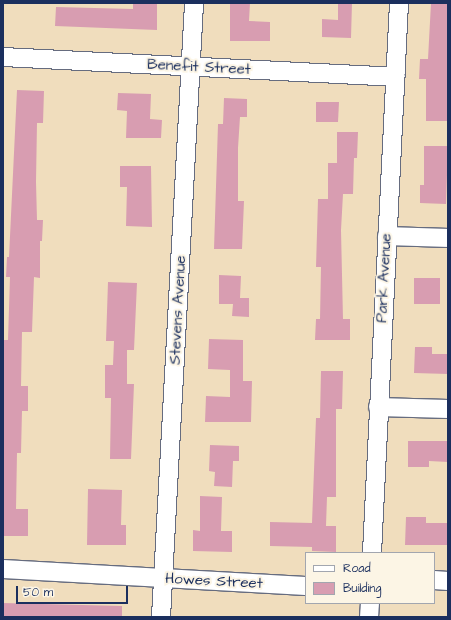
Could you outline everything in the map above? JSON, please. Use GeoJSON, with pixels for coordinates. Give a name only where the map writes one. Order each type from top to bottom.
{"type":"FeatureCollection","features":[{"type":"Feature","properties":{"kind":"street","name":"Stevens Avenue"},"geometry":{"type":"LineString","coordinates":[[161,617],[194,3]]}},
{"type":"Feature","properties":{"kind":"street","name":"Park Avenue"},"geometry":{"type":"LineString","coordinates":[[372,552],[399,3]]}},
{"type":"Feature","properties":{"kind":"street","name":"Benefit Street"},"geometry":{"type":"LineString","coordinates":[[3,57],[395,77]]}},
{"type":"Feature","properties":{"kind":"street"},"geometry":{"type":"LineString","coordinates":[[387,236],[448,238]]}},
{"type":"Feature","properties":{"kind":"street"},"geometry":{"type":"LineString","coordinates":[[378,407],[448,409]]}},
{"type":"Feature","properties":{"kind":"street","name":"Howes Street"},"geometry":{"type":"LineString","coordinates":[[3,569],[305,586]]}},
{"type":"Feature","properties":{"kind":"street"},"geometry":{"type":"LineString","coordinates":[[435,580],[448,581]]}},
{"type":"Feature","properties":{"kind":"street"},"geometry":{"type":"LineString","coordinates":[[369,617],[370,604]]}},
{"type":"Feature","properties":{"kind":"building"},"geometry":{"type":"Polygon","coordinates":[[[157,3],[157,30],[55,26],[56,7],[133,9],[133,4],[157,3]]]}},
{"type":"Feature","properties":{"kind":"building"},"geometry":{"type":"Polygon","coordinates":[[[230,3],[250,3],[249,21],[270,22],[270,41],[230,41],[230,3]]]}},
{"type":"Feature","properties":{"kind":"building"},"geometry":{"type":"Polygon","coordinates":[[[338,3],[352,3],[351,38],[322,37],[322,19],[338,20],[338,3]]]}},
{"type":"Feature","properties":{"kind":"building"},"geometry":{"type":"Polygon","coordinates":[[[431,3],[448,3],[448,121],[426,121],[426,79],[419,79],[420,59],[428,59],[431,3]]]}},
{"type":"Feature","properties":{"kind":"building"},"geometry":{"type":"Polygon","coordinates":[[[17,90],[44,91],[43,123],[37,123],[36,182],[37,220],[43,220],[42,241],[40,241],[40,278],[34,277],[32,332],[22,332],[21,386],[28,386],[28,411],[22,411],[21,453],[17,453],[16,509],[28,509],[28,536],[3,536],[3,340],[8,340],[10,277],[6,277],[7,257],[9,257],[17,90]]]}},
{"type":"Feature","properties":{"kind":"building"},"geometry":{"type":"Polygon","coordinates":[[[118,93],[151,94],[150,119],[162,120],[161,138],[126,138],[127,111],[117,110],[118,93]]]}},
{"type":"Feature","properties":{"kind":"building"},"geometry":{"type":"Polygon","coordinates":[[[224,98],[247,99],[247,117],[240,117],[238,148],[238,201],[244,201],[242,249],[214,249],[218,124],[223,124],[224,98]]]}},
{"type":"Feature","properties":{"kind":"building"},"geometry":{"type":"Polygon","coordinates":[[[316,102],[339,102],[338,122],[316,122],[316,102]]]}},
{"type":"Feature","properties":{"kind":"building"},"geometry":{"type":"Polygon","coordinates":[[[337,132],[358,132],[357,158],[354,158],[353,194],[343,194],[341,230],[343,319],[350,319],[350,340],[315,340],[316,319],[320,319],[321,267],[316,267],[318,199],[328,199],[328,163],[337,163],[337,132]]]}},
{"type":"Feature","properties":{"kind":"building"},"geometry":{"type":"Polygon","coordinates":[[[424,146],[448,146],[446,204],[420,203],[420,185],[424,185],[424,146]]]}},
{"type":"Feature","properties":{"kind":"building"},"geometry":{"type":"Polygon","coordinates":[[[120,166],[151,166],[152,227],[126,226],[127,187],[120,187],[120,166]]]}},
{"type":"Feature","properties":{"kind":"building"},"geometry":{"type":"Polygon","coordinates":[[[219,275],[241,276],[240,298],[249,298],[249,317],[232,316],[233,304],[219,304],[219,275]]]}},
{"type":"Feature","properties":{"kind":"building"},"geometry":{"type":"Polygon","coordinates":[[[414,278],[440,278],[440,304],[414,304],[414,278]]]}},
{"type":"Feature","properties":{"kind":"building"},"geometry":{"type":"Polygon","coordinates":[[[108,282],[137,283],[134,350],[127,350],[127,384],[134,384],[131,459],[110,459],[111,398],[105,398],[105,365],[113,365],[114,341],[106,341],[108,282]]]}},
{"type":"Feature","properties":{"kind":"building"},"geometry":{"type":"Polygon","coordinates":[[[209,339],[243,340],[243,381],[252,381],[251,422],[205,422],[206,396],[230,397],[230,370],[208,369],[209,339]]]}},
{"type":"Feature","properties":{"kind":"building"},"geometry":{"type":"Polygon","coordinates":[[[415,347],[432,347],[432,354],[448,354],[448,374],[414,373],[415,347]]]}},
{"type":"Feature","properties":{"kind":"building"},"geometry":{"type":"Polygon","coordinates":[[[321,371],[343,371],[342,409],[336,409],[336,497],[327,497],[326,526],[336,526],[336,552],[312,551],[312,547],[270,546],[270,522],[312,523],[316,418],[320,418],[321,371]]]}},
{"type":"Feature","properties":{"kind":"building"},"geometry":{"type":"Polygon","coordinates":[[[408,441],[448,441],[448,462],[429,461],[429,467],[408,467],[408,441]]]}},
{"type":"Feature","properties":{"kind":"building"},"geometry":{"type":"Polygon","coordinates":[[[210,445],[239,446],[239,461],[233,461],[232,487],[214,486],[215,472],[209,471],[210,445]]]}},
{"type":"Feature","properties":{"kind":"building"},"geometry":{"type":"Polygon","coordinates":[[[88,489],[122,490],[121,525],[126,525],[126,545],[87,545],[88,489]]]}},
{"type":"Feature","properties":{"kind":"building"},"geometry":{"type":"Polygon","coordinates":[[[200,496],[222,497],[221,531],[232,531],[232,552],[193,551],[193,530],[200,531],[200,496]]]}},
{"type":"Feature","properties":{"kind":"building"},"geometry":{"type":"Polygon","coordinates":[[[406,517],[426,517],[426,523],[448,523],[448,545],[405,545],[406,517]]]}},
{"type":"Feature","properties":{"kind":"building"},"geometry":{"type":"Polygon","coordinates":[[[3,603],[122,606],[122,617],[3,617],[3,603]]]}}]}
